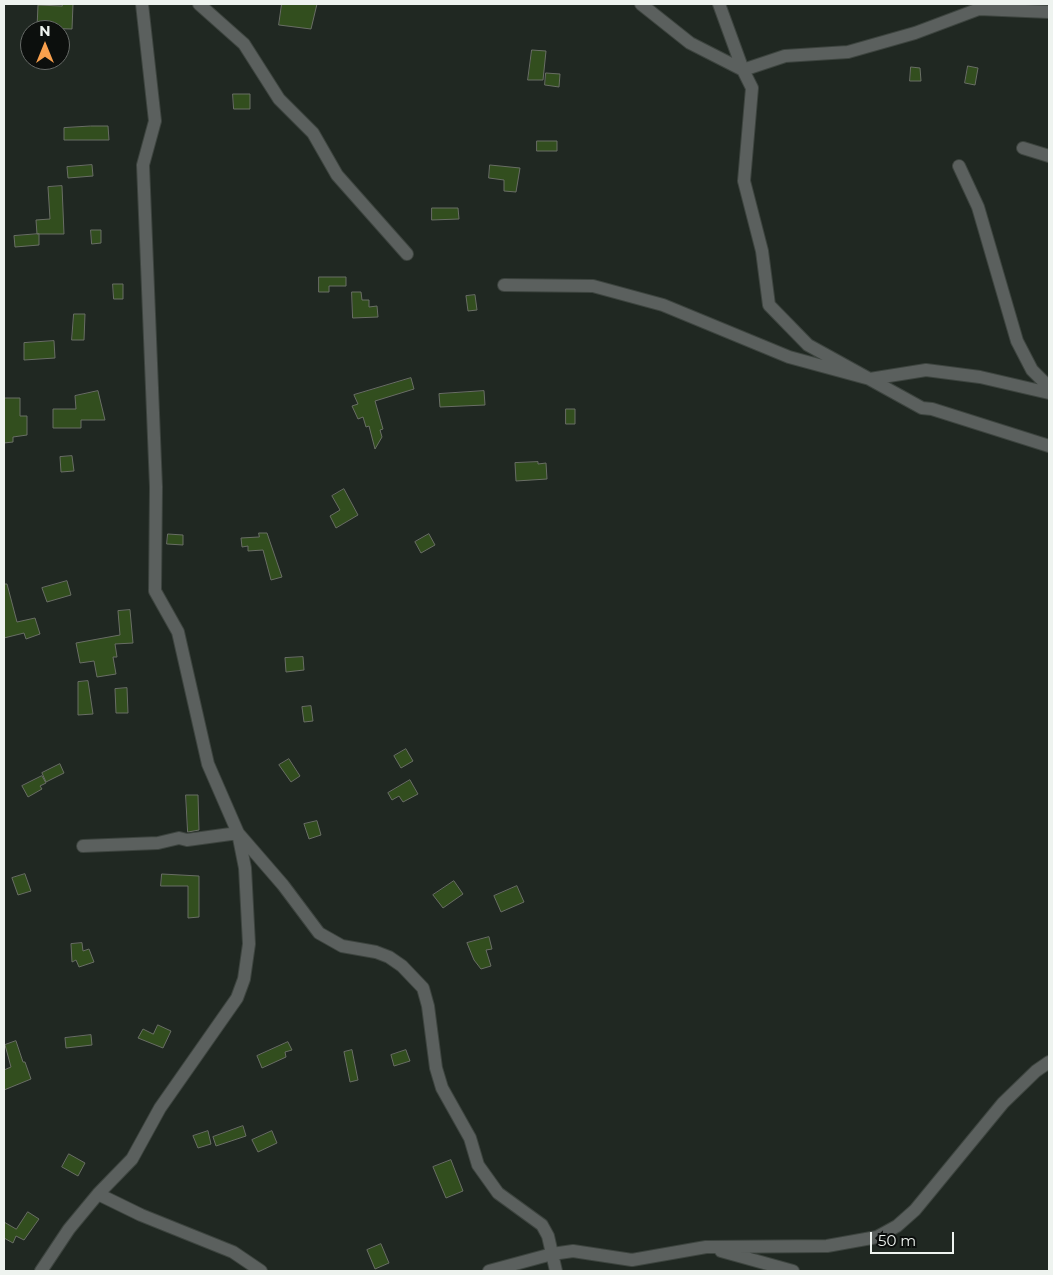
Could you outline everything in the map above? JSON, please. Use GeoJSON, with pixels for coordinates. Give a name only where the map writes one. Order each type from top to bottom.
{"type":"FeatureCollection","features":[{"type":"Feature","properties":{"kind":"street"},"geometry":{"type":"LineString","coordinates":[[41,1271],[69,1229],[98,1194],[132,1159],[160,1108],[237,998],[244,979],[249,944],[245,868],[238,833],[208,764],[178,632],[155,591],[156,487],[142,165],[155,121],[142,4]]}},
{"type":"Feature","properties":{"kind":"street"},"geometry":{"type":"LineString","coordinates":[[200,4],[244,44],[279,99],[313,134],[337,175],[406,254]]}},
{"type":"Feature","properties":{"kind":"street"},"geometry":{"type":"LineString","coordinates":[[641,4],[690,43],[743,70],[785,56],[848,52],[915,32],[979,9],[1049,12]]}},
{"type":"Feature","properties":{"kind":"street"},"geometry":{"type":"LineString","coordinates":[[719,4],[743,70],[752,88],[744,182],[762,251],[769,305],[808,345],[922,408],[932,409],[996,431],[1049,446]]}},
{"type":"Feature","properties":{"kind":"street"},"geometry":{"type":"LineString","coordinates":[[1023,148],[1049,156]]}},
{"type":"Feature","properties":{"kind":"street"},"geometry":{"type":"LineString","coordinates":[[959,166],[978,207],[1017,341],[1032,370],[1049,387]]}},
{"type":"Feature","properties":{"kind":"street"},"geometry":{"type":"LineString","coordinates":[[504,285],[593,286],[663,305],[789,357],[870,379],[926,370],[980,377],[1049,393]]}},
{"type":"Feature","properties":{"kind":"street"},"geometry":{"type":"LineString","coordinates":[[83,846],[158,843],[178,838],[187,840],[238,833]]}},
{"type":"Feature","properties":{"kind":"street"},"geometry":{"type":"LineString","coordinates":[[238,833],[283,885],[318,933],[342,946],[376,952],[389,957],[402,966],[423,988],[428,1006],[436,1068],[442,1088],[470,1138],[478,1165],[498,1193],[542,1224],[548,1236],[556,1271]]}},
{"type":"Feature","properties":{"kind":"street"},"geometry":{"type":"LineString","coordinates":[[489,1271],[552,1254],[573,1251],[632,1260],[706,1247],[827,1246],[877,1237],[897,1226],[915,1210],[1003,1103],[1036,1071],[1049,1062]]}},
{"type":"Feature","properties":{"kind":"street"},"geometry":{"type":"LineString","coordinates":[[98,1194],[141,1215],[232,1252],[261,1271]]}},
{"type":"Feature","properties":{"kind":"street"},"geometry":{"type":"LineString","coordinates":[[706,1247],[793,1271]]}},
{"type":"Feature","properties":{"kind":"building"},"geometry":{"type":"Polygon","coordinates":[[[62,4],[73,4],[72,29],[70,29],[70,20],[37,20],[38,5],[62,6],[62,4]]]}},
{"type":"Feature","properties":{"kind":"building"},"geometry":{"type":"Polygon","coordinates":[[[282,4],[317,4],[311,29],[279,25],[282,4]]]}},
{"type":"Feature","properties":{"kind":"building"},"geometry":{"type":"Polygon","coordinates":[[[532,50],[546,51],[543,80],[528,80],[532,50]]]}},
{"type":"Feature","properties":{"kind":"building"},"geometry":{"type":"Polygon","coordinates":[[[968,66],[978,68],[975,85],[965,83],[968,66]]]}},
{"type":"Feature","properties":{"kind":"building"},"geometry":{"type":"Polygon","coordinates":[[[911,67],[920,68],[921,81],[910,81],[911,67]]]}},
{"type":"Feature","properties":{"kind":"building"},"geometry":{"type":"Polygon","coordinates":[[[546,73],[560,74],[559,87],[545,85],[546,73]]]}},
{"type":"Feature","properties":{"kind":"building"},"geometry":{"type":"Polygon","coordinates":[[[233,94],[250,94],[250,109],[234,109],[233,94]]]}},
{"type":"Feature","properties":{"kind":"building"},"geometry":{"type":"Polygon","coordinates":[[[108,126],[109,140],[64,140],[64,128],[108,126]]]}},
{"type":"Feature","properties":{"kind":"building"},"geometry":{"type":"Polygon","coordinates":[[[537,141],[557,141],[557,151],[537,151],[537,141]]]}},
{"type":"Feature","properties":{"kind":"building"},"geometry":{"type":"Polygon","coordinates":[[[92,165],[93,176],[68,178],[67,167],[92,165]]]}},
{"type":"Feature","properties":{"kind":"building"},"geometry":{"type":"Polygon","coordinates":[[[490,165],[520,168],[516,192],[504,191],[504,180],[489,178],[490,165]]]}},
{"type":"Feature","properties":{"kind":"building"},"geometry":{"type":"Polygon","coordinates":[[[62,186],[64,234],[37,234],[36,220],[50,219],[48,187],[62,186]]]}},
{"type":"Feature","properties":{"kind":"building"},"geometry":{"type":"Polygon","coordinates":[[[432,208],[458,208],[459,219],[432,220],[432,208]]]}},
{"type":"Feature","properties":{"kind":"building"},"geometry":{"type":"Polygon","coordinates":[[[91,230],[101,230],[101,243],[92,244],[91,230]]]}},
{"type":"Feature","properties":{"kind":"building"},"geometry":{"type":"Polygon","coordinates":[[[39,234],[39,245],[15,247],[14,236],[39,234]]]}},
{"type":"Feature","properties":{"kind":"building"},"geometry":{"type":"Polygon","coordinates":[[[319,277],[346,277],[346,286],[329,286],[329,292],[319,292],[319,277]]]}},
{"type":"Feature","properties":{"kind":"building"},"geometry":{"type":"Polygon","coordinates":[[[113,284],[123,284],[123,299],[114,299],[113,284]]]}},
{"type":"Feature","properties":{"kind":"building"},"geometry":{"type":"Polygon","coordinates":[[[352,292],[361,292],[362,300],[369,300],[369,307],[377,306],[378,317],[353,318],[352,292]]]}},
{"type":"Feature","properties":{"kind":"building"},"geometry":{"type":"Polygon","coordinates":[[[475,295],[477,310],[468,311],[466,296],[475,295]]]}},
{"type":"Feature","properties":{"kind":"building"},"geometry":{"type":"Polygon","coordinates":[[[74,314],[85,314],[84,340],[72,340],[74,314]]]}},
{"type":"Feature","properties":{"kind":"building"},"geometry":{"type":"Polygon","coordinates":[[[54,341],[55,358],[24,360],[24,343],[54,341]]]}},
{"type":"Feature","properties":{"kind":"building"},"geometry":{"type":"Polygon","coordinates":[[[411,378],[414,389],[375,401],[383,429],[380,430],[382,437],[375,449],[369,426],[366,427],[363,417],[358,419],[352,406],[358,404],[354,395],[411,378]]]}},
{"type":"Feature","properties":{"kind":"building"},"geometry":{"type":"Polygon","coordinates":[[[98,391],[105,420],[81,420],[81,428],[53,428],[53,409],[76,409],[75,396],[98,391]]]}},
{"type":"Feature","properties":{"kind":"building"},"geometry":{"type":"Polygon","coordinates":[[[484,391],[485,405],[440,407],[439,394],[484,391]]]}},
{"type":"Feature","properties":{"kind":"building"},"geometry":{"type":"Polygon","coordinates":[[[4,398],[20,398],[20,416],[27,416],[27,435],[13,437],[13,442],[4,443],[4,398]]]}},
{"type":"Feature","properties":{"kind":"building"},"geometry":{"type":"Polygon","coordinates":[[[566,409],[575,409],[575,424],[566,424],[566,409]]]}},
{"type":"Feature","properties":{"kind":"building"},"geometry":{"type":"Polygon","coordinates":[[[72,456],[74,471],[61,472],[60,457],[72,456]]]}},
{"type":"Feature","properties":{"kind":"building"},"geometry":{"type":"Polygon","coordinates":[[[538,462],[538,464],[546,463],[547,479],[516,481],[515,463],[538,462]]]}},
{"type":"Feature","properties":{"kind":"building"},"geometry":{"type":"Polygon","coordinates":[[[344,489],[358,515],[336,528],[330,516],[340,510],[332,496],[344,489]]]}},
{"type":"Feature","properties":{"kind":"building"},"geometry":{"type":"Polygon","coordinates":[[[259,533],[267,533],[282,577],[271,580],[263,550],[248,551],[248,546],[242,547],[241,538],[259,537],[259,533]]]}},
{"type":"Feature","properties":{"kind":"building"},"geometry":{"type":"Polygon","coordinates":[[[168,534],[183,535],[183,545],[167,544],[168,534]]]}},
{"type":"Feature","properties":{"kind":"building"},"geometry":{"type":"Polygon","coordinates":[[[429,534],[435,545],[421,553],[415,542],[429,534]]]}},
{"type":"Feature","properties":{"kind":"building"},"geometry":{"type":"Polygon","coordinates":[[[67,581],[71,595],[47,602],[42,588],[67,581]]]}},
{"type":"Feature","properties":{"kind":"building"},"geometry":{"type":"Polygon","coordinates":[[[4,584],[7,584],[17,622],[35,618],[40,634],[26,639],[24,633],[4,638],[4,584]]]}},
{"type":"Feature","properties":{"kind":"building"},"geometry":{"type":"Polygon","coordinates":[[[130,610],[133,643],[115,644],[117,657],[113,657],[116,674],[97,677],[94,661],[80,663],[76,643],[120,635],[118,611],[130,610]]]}},
{"type":"Feature","properties":{"kind":"building"},"geometry":{"type":"Polygon","coordinates":[[[303,657],[304,670],[286,672],[285,658],[303,657]]]}},
{"type":"Feature","properties":{"kind":"building"},"geometry":{"type":"Polygon","coordinates":[[[88,681],[93,714],[78,715],[78,682],[88,681]]]}},
{"type":"Feature","properties":{"kind":"building"},"geometry":{"type":"Polygon","coordinates":[[[127,688],[128,713],[116,713],[115,689],[127,688]]]}},
{"type":"Feature","properties":{"kind":"building"},"geometry":{"type":"Polygon","coordinates":[[[311,706],[313,721],[304,722],[302,707],[311,706]]]}},
{"type":"Feature","properties":{"kind":"building"},"geometry":{"type":"Polygon","coordinates":[[[406,749],[413,761],[401,768],[394,756],[406,749]]]}},
{"type":"Feature","properties":{"kind":"building"},"geometry":{"type":"Polygon","coordinates":[[[289,759],[300,776],[291,782],[279,765],[289,759]]]}},
{"type":"Feature","properties":{"kind":"building"},"geometry":{"type":"Polygon","coordinates":[[[60,764],[64,773],[46,782],[42,773],[60,764]]]}},
{"type":"Feature","properties":{"kind":"building"},"geometry":{"type":"Polygon","coordinates":[[[42,776],[46,783],[40,786],[42,789],[28,797],[22,786],[42,776]]]}},
{"type":"Feature","properties":{"kind":"building"},"geometry":{"type":"Polygon","coordinates":[[[410,780],[418,794],[403,802],[399,796],[392,800],[388,793],[410,780]]]}},
{"type":"Feature","properties":{"kind":"building"},"geometry":{"type":"Polygon","coordinates":[[[186,795],[198,795],[199,830],[188,832],[186,795]]]}},
{"type":"Feature","properties":{"kind":"building"},"geometry":{"type":"Polygon","coordinates":[[[317,821],[321,835],[309,839],[304,824],[317,821]]]}},
{"type":"Feature","properties":{"kind":"building"},"geometry":{"type":"Polygon","coordinates":[[[25,874],[31,891],[18,895],[12,878],[25,874]]]}},
{"type":"Feature","properties":{"kind":"building"},"geometry":{"type":"Polygon","coordinates":[[[162,874],[199,876],[199,917],[188,918],[188,886],[161,886],[162,874]]]}},
{"type":"Feature","properties":{"kind":"building"},"geometry":{"type":"Polygon","coordinates":[[[454,881],[463,894],[443,908],[433,895],[454,881]]]}},
{"type":"Feature","properties":{"kind":"building"},"geometry":{"type":"Polygon","coordinates":[[[517,886],[524,902],[501,912],[494,896],[517,886]]]}},
{"type":"Feature","properties":{"kind":"building"},"geometry":{"type":"Polygon","coordinates":[[[489,937],[492,949],[486,950],[491,966],[481,969],[474,960],[467,943],[489,937]]]}},
{"type":"Feature","properties":{"kind":"building"},"geometry":{"type":"Polygon","coordinates":[[[82,943],[83,951],[89,949],[94,962],[79,967],[76,960],[72,962],[71,944],[82,943]]]}},
{"type":"Feature","properties":{"kind":"building"},"geometry":{"type":"Polygon","coordinates":[[[158,1025],[171,1031],[163,1048],[138,1038],[143,1029],[153,1034],[158,1025]]]}},
{"type":"Feature","properties":{"kind":"building"},"geometry":{"type":"Polygon","coordinates":[[[91,1035],[92,1045],[66,1048],[65,1038],[91,1035]]]}},
{"type":"Feature","properties":{"kind":"building"},"geometry":{"type":"Polygon","coordinates":[[[16,1041],[31,1079],[4,1090],[4,1070],[11,1067],[5,1045],[16,1041]]]}},
{"type":"Feature","properties":{"kind":"building"},"geometry":{"type":"Polygon","coordinates":[[[288,1042],[292,1050],[285,1052],[286,1057],[262,1068],[257,1056],[288,1042]]]}},
{"type":"Feature","properties":{"kind":"building"},"geometry":{"type":"Polygon","coordinates":[[[352,1050],[358,1080],[350,1082],[344,1052],[352,1050]]]}},
{"type":"Feature","properties":{"kind":"building"},"geometry":{"type":"Polygon","coordinates":[[[406,1050],[410,1061],[394,1066],[391,1055],[406,1050]]]}},
{"type":"Feature","properties":{"kind":"building"},"geometry":{"type":"Polygon","coordinates":[[[243,1126],[246,1136],[216,1146],[213,1137],[243,1126]]]}},
{"type":"Feature","properties":{"kind":"building"},"geometry":{"type":"Polygon","coordinates":[[[208,1131],[211,1144],[198,1148],[193,1136],[208,1131]]]}},
{"type":"Feature","properties":{"kind":"building"},"geometry":{"type":"Polygon","coordinates":[[[272,1131],[277,1143],[258,1152],[252,1140],[272,1131]]]}},
{"type":"Feature","properties":{"kind":"building"},"geometry":{"type":"Polygon","coordinates":[[[69,1154],[85,1163],[78,1176],[62,1167],[69,1154]]]}},
{"type":"Feature","properties":{"kind":"building"},"geometry":{"type":"Polygon","coordinates":[[[451,1160],[463,1191],[446,1198],[433,1167],[451,1160]]]}},
{"type":"Feature","properties":{"kind":"building"},"geometry":{"type":"Polygon","coordinates":[[[28,1212],[39,1219],[24,1240],[16,1236],[13,1243],[4,1238],[4,1222],[16,1229],[28,1212]]]}},
{"type":"Feature","properties":{"kind":"building"},"geometry":{"type":"Polygon","coordinates":[[[381,1244],[389,1263],[375,1269],[367,1250],[381,1244]]]}}]}
